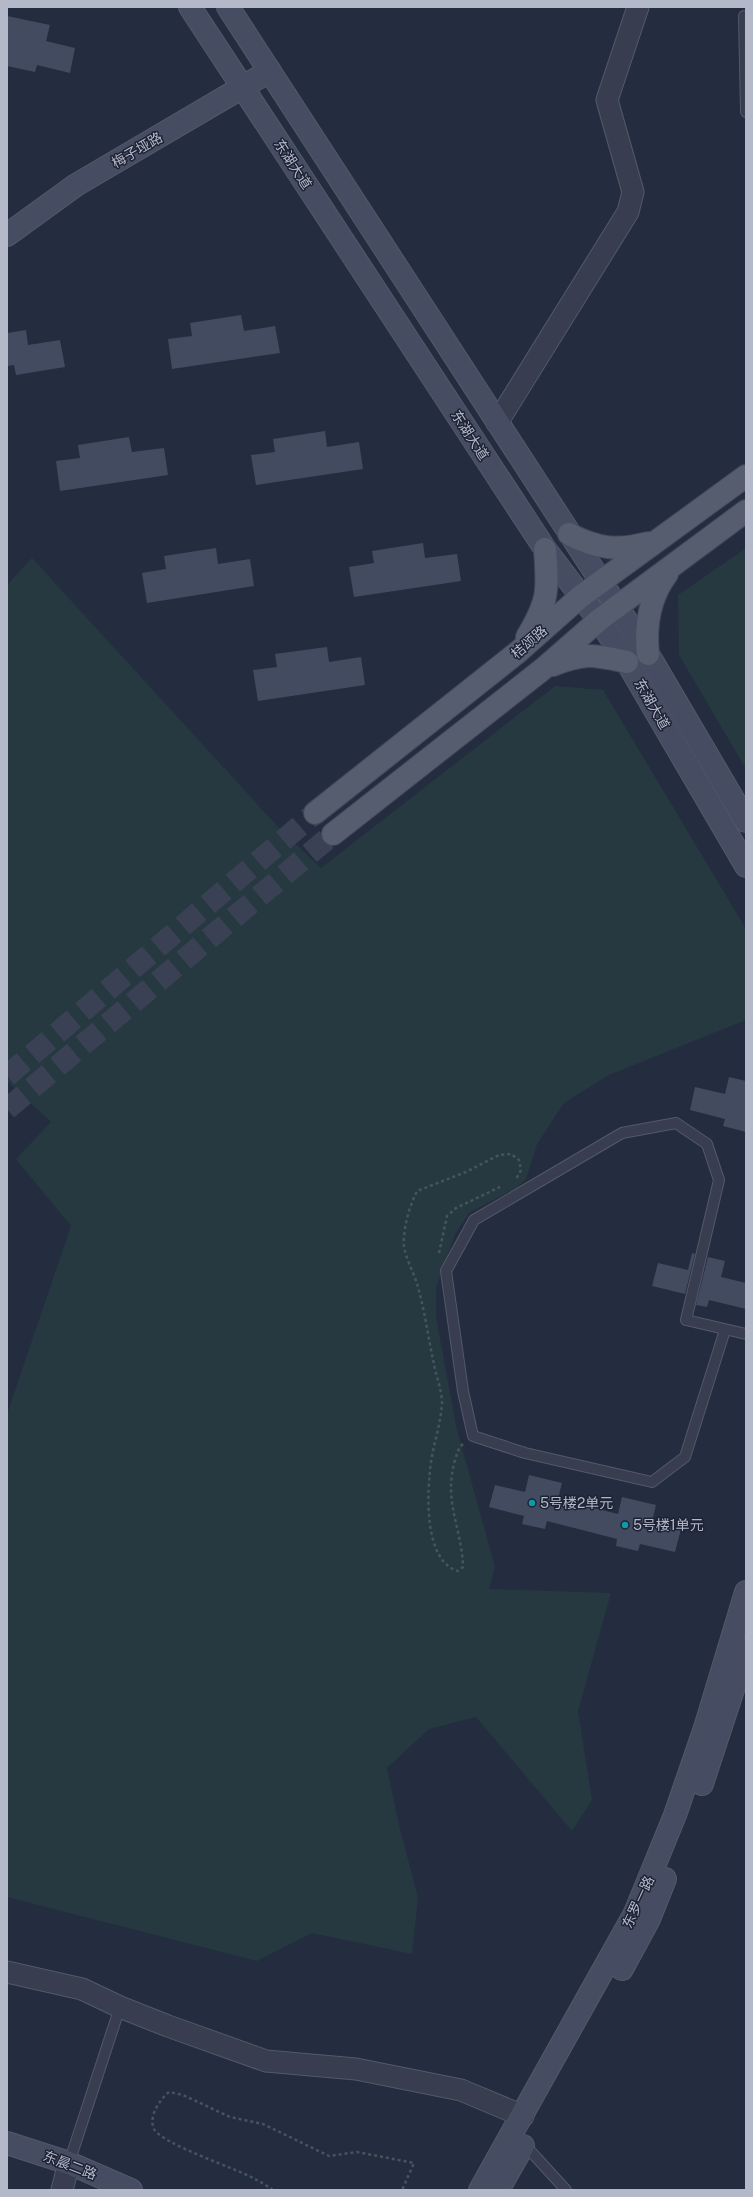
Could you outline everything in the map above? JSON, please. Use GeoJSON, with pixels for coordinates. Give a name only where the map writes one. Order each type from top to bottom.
{"type":"FeatureCollection","features":[{"type":"Feature","properties":{"kind":"main road","name":"东湖大道"},"geometry":{"type":"LineString","coordinates":[[190,7],[545,549],[599,620],[628,662],[746,866]]}},
{"type":"Feature","properties":{"kind":"main road","name":"东湖大道"},"geometry":{"type":"LineString","coordinates":[[228,7],[648,654],[746,820]]}},
{"type":"Feature","properties":{"kind":"main road","name":"梅子垭路"},"geometry":{"type":"LineString","coordinates":[[7,235],[76,186],[270,71]]}},
{"type":"Feature","properties":{"kind":"main road","name":"桔颂路"},"geometry":{"type":"LineString","coordinates":[[315,813],[518,652],[580,597],[746,476]]}},
{"type":"Feature","properties":{"kind":"main road","name":"桔颂路"},"geometry":{"type":"LineString","coordinates":[[333,834],[543,669],[599,620],[746,511]]}},
{"type":"Feature","properties":{"kind":"main road"},"geometry":{"type":"LineString","coordinates":[[569,534],[584,542],[603,547],[625,549],[655,541]]}},
{"type":"Feature","properties":{"kind":"main road"},"geometry":{"type":"LineString","coordinates":[[518,652],[541,613],[548,589],[545,549]]}},
{"type":"Feature","properties":{"kind":"main road"},"geometry":{"type":"LineString","coordinates":[[648,654],[646,630],[651,606],[658,586],[672,566]]}},
{"type":"Feature","properties":{"kind":"main road"},"geometry":{"type":"LineString","coordinates":[[543,669],[576,655],[597,655],[628,662]]}},
{"type":"Feature","properties":{"kind":"main road","name":"东罗一路"},"geometry":{"type":"LineString","coordinates":[[480,2190],[523,2116],[635,1912],[675,1815],[703,1735],[746,1592]]}},
{"type":"Feature","properties":{"kind":"main road","name":"东罗一路"},"geometry":{"type":"LineString","coordinates":[[498,2190],[649,1919],[691,1814],[720,1733],[746,1650]]}},
{"type":"Feature","properties":{"kind":"main road","name":"东晨二路"},"geometry":{"type":"LineString","coordinates":[[7,2143],[65,2177],[132,2190]]}},
{"type":"Feature","properties":{"kind":"main road","name":"东晨二路"},"geometry":{"type":"LineString","coordinates":[[7,2156],[65,2177],[94,2190]]}},
{"type":"Feature","properties":{"kind":"street"},"geometry":{"type":"LineString","coordinates":[[497,423],[628,212],[633,192],[607,100],[638,7]]}},
{"type":"Feature","properties":{"kind":"street"},"geometry":{"type":"LineString","coordinates":[[7,1972],[82,1989],[120,2007],[266,2061],[356,2069],[461,2090],[523,2116]]}},
{"type":"Feature","properties":{"kind":"lane"},"geometry":{"type":"LineString","coordinates":[[744,16],[746,112]]}},
{"type":"Feature","properties":{"kind":"lane"},"geometry":{"type":"LineString","coordinates":[[725,1330],[685,1457],[652,1482],[525,1452],[473,1436],[463,1391],[446,1271],[474,1220],[622,1133],[676,1123],[707,1144],[719,1180],[686,1320],[746,1334]]}},
{"type":"Feature","properties":{"kind":"lane"},"geometry":{"type":"LineString","coordinates":[[65,2177],[120,2007]]}},
{"type":"Feature","properties":{"kind":"lane"},"geometry":{"type":"LineString","coordinates":[[524,2144],[566,2190]]}},
{"type":"Feature","properties":{"kind":"path"},"geometry":{"type":"LineString","coordinates":[[273,2190],[255,2178],[173,2144],[154,2130],[152,2121],[160,2099],[169,2092],[183,2095],[230,2117],[263,2124],[329,2156],[357,2152],[414,2163],[402,2190]]}},
{"type":"Feature","properties":{"kind":"shaded area"},"geometry":{"type":"Polygon","coordinates":[[[746,548],[746,769],[679,655],[678,595],[746,548]]]}},
{"type":"Feature","properties":{"kind":"shaded area"},"geometry":{"type":"Polygon","coordinates":[[[32,558],[279,828],[321,868],[555,686],[603,690],[746,929],[746,1020],[609,1075],[564,1103],[537,1144],[526,1179],[516,1188],[469,1213],[455,1234],[436,1288],[436,1317],[456,1426],[495,1567],[489,1589],[611,1593],[578,1711],[592,1800],[572,1831],[476,1717],[429,1729],[387,1768],[399,1825],[418,1898],[412,1954],[312,1933],[257,1961],[7,1897],[7,1414],[71,1226],[16,1159],[51,1122],[7,1081],[7,585],[32,558]]]}},
{"type":"Feature","properties":{"kind":"building"},"geometry":{"type":"Polygon","coordinates":[[[7,16],[50,25],[46,41],[75,48],[70,73],[37,65],[35,72],[7,66],[7,16]]]}},
{"type":"Feature","properties":{"kind":"building"},"geometry":{"type":"Polygon","coordinates":[[[241,315],[244,331],[275,326],[280,353],[172,369],[168,339],[192,336],[190,323],[241,315]]]}},
{"type":"Feature","properties":{"kind":"building"},"geometry":{"type":"Polygon","coordinates":[[[26,330],[28,345],[60,340],[65,367],[16,375],[14,365],[7,366],[7,333],[26,330]]]}},
{"type":"Feature","properties":{"kind":"building"},"geometry":{"type":"Polygon","coordinates":[[[325,431],[327,447],[359,442],[363,469],[256,485],[251,455],[275,452],[273,439],[325,431]]]}},
{"type":"Feature","properties":{"kind":"building"},"geometry":{"type":"Polygon","coordinates":[[[129,437],[132,452],[164,448],[168,475],[60,491],[56,461],[80,458],[78,445],[129,437]]]}},
{"type":"Feature","properties":{"kind":"building"},"geometry":{"type":"Polygon","coordinates":[[[423,543],[425,558],[457,554],[461,581],[354,597],[349,567],[374,563],[372,551],[423,543]]]}},
{"type":"Feature","properties":{"kind":"building"},"geometry":{"type":"Polygon","coordinates":[[[216,548],[218,564],[250,559],[254,586],[147,603],[142,573],[166,569],[164,556],[216,548]]]}},
{"type":"Feature","properties":{"kind":"building"},"geometry":{"type":"Polygon","coordinates":[[[327,647],[329,662],[361,657],[365,685],[258,701],[253,670],[277,667],[275,654],[327,647]]]}},
{"type":"Feature","properties":{"kind":"building"},"geometry":{"type":"Polygon","coordinates":[[[729,1077],[746,1081],[746,1132],[723,1126],[725,1119],[690,1110],[695,1087],[725,1094],[729,1077]]]}},
{"type":"Feature","properties":{"kind":"building"},"geometry":{"type":"Polygon","coordinates":[[[692,1253],[695,1254],[685,1294],[652,1286],[658,1263],[688,1270],[692,1253]]]}},
{"type":"Feature","properties":{"kind":"building"},"geometry":{"type":"Polygon","coordinates":[[[708,1257],[725,1261],[721,1277],[746,1283],[746,1309],[709,1300],[707,1307],[696,1305],[708,1257]]]}},
{"type":"Feature","properties":{"kind":"building"},"geometry":{"type":"Polygon","coordinates":[[[529,1475],[562,1483],[558,1499],[618,1514],[622,1497],[656,1505],[652,1522],[681,1529],[675,1552],[640,1544],[638,1551],[616,1546],[617,1539],[547,1521],[545,1529],[522,1524],[524,1516],[489,1507],[495,1485],[525,1492],[529,1475]]]}},
{"type":"Feature","properties":{"kind":"tunnel"},"geometry":{"type":"LineString","coordinates":[[7,1076],[315,813]]}},
{"type":"Feature","properties":{"kind":"tunnel"},"geometry":{"type":"LineString","coordinates":[[7,1109],[333,834]]}},
{"type":"Feature","properties":{"kind":"place","name":"5号楼2单元"},"geometry":{"type":"Point","coordinates":[532,1503]}},
{"type":"Feature","properties":{"kind":"place","name":"5号楼1单元"},"geometry":{"type":"Point","coordinates":[625,1525]}}]}
